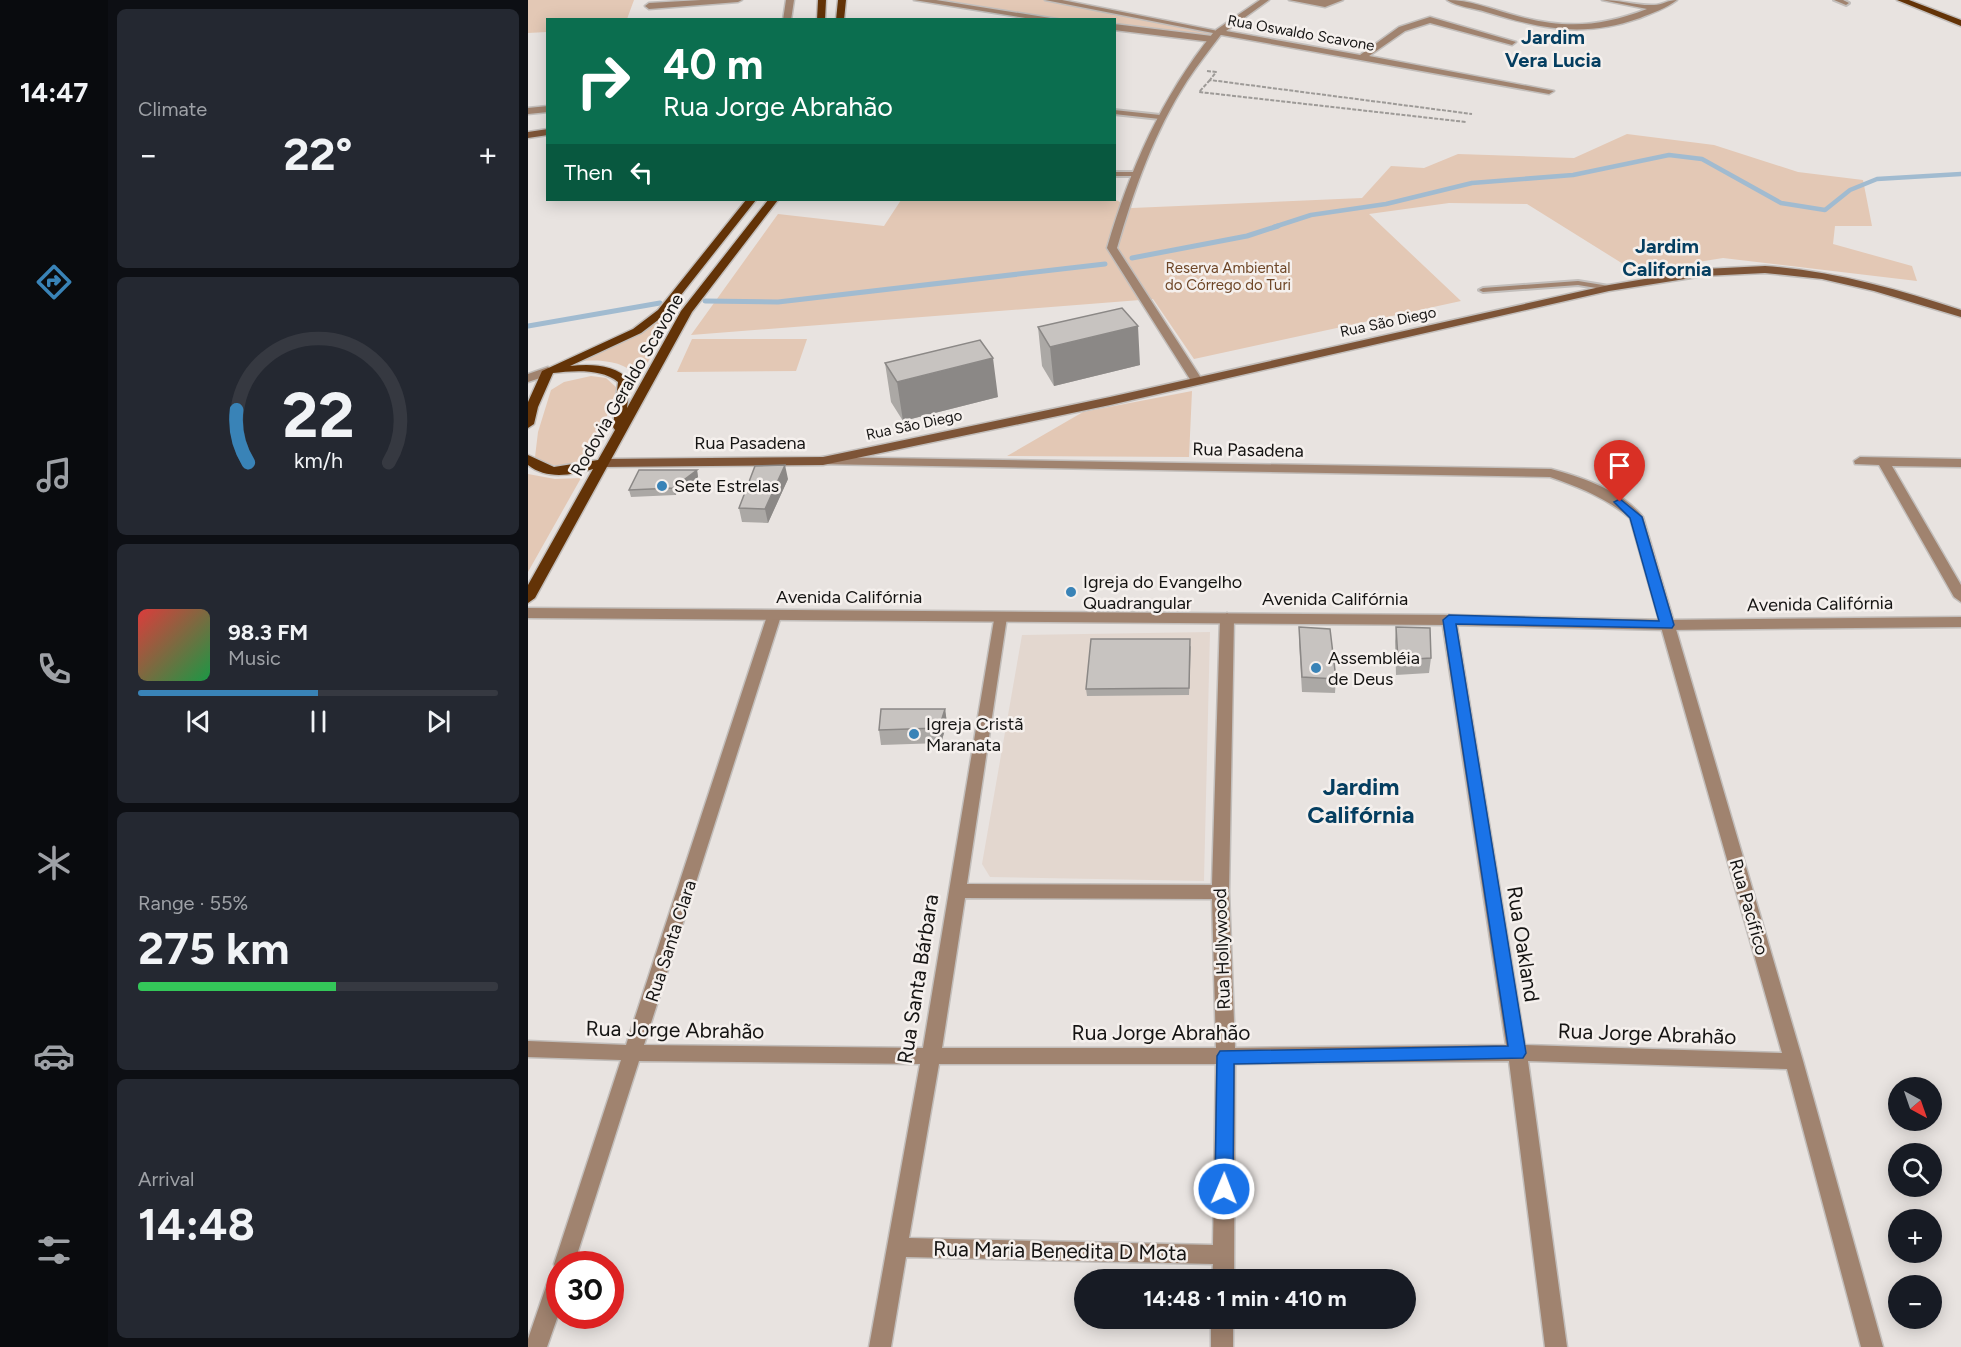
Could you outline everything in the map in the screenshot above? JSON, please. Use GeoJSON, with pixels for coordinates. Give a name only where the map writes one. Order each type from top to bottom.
{"type":"FeatureCollection","features":[{"type":"Feature","properties":{"kind":"main road"},"geometry":{"type":"LineString","coordinates":[[821,18],[822,0]]}},
{"type":"Feature","properties":{"kind":"main road"},"geometry":{"type":"LineString","coordinates":[[840,18],[842,0]]}},
{"type":"Feature","properties":{"kind":"main road"},"geometry":{"type":"LineString","coordinates":[[1901,0],[1961,23]]}},
{"type":"Feature","properties":{"kind":"main road"},"geometry":{"type":"LineString","coordinates":[[528,126],[546,124]]}},
{"type":"Feature","properties":{"kind":"main road"},"geometry":{"type":"LineString","coordinates":[[528,135],[546,132]]}},
{"type":"Feature","properties":{"kind":"main road","name":"Rodovia Geraldo Scavone"},"geometry":{"type":"LineString","coordinates":[[548,371],[637,330],[662,312],[750,201]]}},
{"type":"Feature","properties":{"kind":"main road","name":"Rodovia Geraldo Scavone"},"geometry":{"type":"LineString","coordinates":[[528,598],[687,311],[772,201]]}},
{"type":"Feature","properties":{"kind":"main road","name":"Rua São Diego"},"geometry":{"type":"LineString","coordinates":[[823,461],[1197,381],[1609,288],[1685,275],[1737,270],[1805,273],[1882,287],[1961,314]]}},
{"type":"Feature","properties":{"kind":"main road"},"geometry":{"type":"LineString","coordinates":[[528,424],[532,407],[548,371],[589,368],[609,370],[624,381],[623,405],[616,442]]}},
{"type":"Feature","properties":{"kind":"main road"},"geometry":{"type":"LineString","coordinates":[[528,459],[535,466],[548,471],[564,472],[602,463]]}},
{"type":"Feature","properties":{"kind":"main road","name":"Rua Pasadena"},"geometry":{"type":"LineString","coordinates":[[602,463],[823,461]]}},
{"type":"Feature","properties":{"kind":"street"},"geometry":{"type":"LineString","coordinates":[[649,6],[738,0]]}},
{"type":"Feature","properties":{"kind":"street"},"geometry":{"type":"LineString","coordinates":[[788,18],[790,0]]}},
{"type":"Feature","properties":{"kind":"street"},"geometry":{"type":"LineString","coordinates":[[918,0],[1045,18]]}},
{"type":"Feature","properties":{"kind":"street","name":"Rua Oswaldo Scavone"},"geometry":{"type":"LineString","coordinates":[[1049,0],[1215,35],[1363,57],[1549,91]]}},
{"type":"Feature","properties":{"kind":"street"},"geometry":{"type":"LineString","coordinates":[[1197,381],[1112,252],[1134,174],[1160,117],[1189,69],[1215,35],[1265,0]]}},
{"type":"Feature","properties":{"kind":"street"},"geometry":{"type":"LineString","coordinates":[[1293,0],[1325,4],[1339,0]]}},
{"type":"Feature","properties":{"kind":"street"},"geometry":{"type":"LineString","coordinates":[[1450,0],[1550,25],[1586,28],[1633,17],[1673,0]]}},
{"type":"Feature","properties":{"kind":"street"},"geometry":{"type":"LineString","coordinates":[[1606,0],[1657,8]]}},
{"type":"Feature","properties":{"kind":"street"},"geometry":{"type":"LineString","coordinates":[[1363,57],[1389,36],[1421,21],[1430,20],[1512,42]]}},
{"type":"Feature","properties":{"kind":"street"},"geometry":{"type":"LineString","coordinates":[[1116,27],[1215,35]]}},
{"type":"Feature","properties":{"kind":"street"},"geometry":{"type":"LineString","coordinates":[[528,111],[546,109]]}},
{"type":"Feature","properties":{"kind":"street"},"geometry":{"type":"LineString","coordinates":[[528,378],[548,371]]}},
{"type":"Feature","properties":{"kind":"street"},"geometry":{"type":"LineString","coordinates":[[898,462],[894,452],[901,444]]}},
{"type":"Feature","properties":{"kind":"street","name":"Rua Pasadena"},"geometry":{"type":"LineString","coordinates":[[823,461],[1551,473],[1594,487]]}},
{"type":"Feature","properties":{"kind":"street"},"geometry":{"type":"LineString","coordinates":[[1860,461],[1961,463]]}},
{"type":"Feature","properties":{"kind":"street"},"geometry":{"type":"LineString","coordinates":[[1884,462],[1961,597]]}},
{"type":"Feature","properties":{"kind":"street","name":"Rua Pacífico"},"geometry":{"type":"LineString","coordinates":[[1594,487],[1620,502],[1636,517],[1794,1062],[1872,1347]]}},
{"type":"Feature","properties":{"kind":"street","name":"Avenida Califórnia"},"geometry":{"type":"LineString","coordinates":[[528,613],[1449,620],[1667,625],[1961,622]]}},
{"type":"Feature","properties":{"kind":"street","name":"Rua Santa Clara"},"geometry":{"type":"LineString","coordinates":[[568,1251],[635,1053],[774,616]]}},
{"type":"Feature","properties":{"kind":"street","name":"Rua Santa Bárbara"},"geometry":{"type":"LineString","coordinates":[[879,1347],[932,1056],[1000,617]]}},
{"type":"Feature","properties":{"kind":"street","name":"Rua Hollywood"},"geometry":{"type":"LineString","coordinates":[[1223,1269],[1226,1056],[1220,892],[1227,618]]}},
{"type":"Feature","properties":{"kind":"street","name":"Rua Oakland"},"geometry":{"type":"LineString","coordinates":[[1449,620],[1517,1053],[1556,1347]]}},
{"type":"Feature","properties":{"kind":"street"},"geometry":{"type":"LineString","coordinates":[[956,891],[1220,892]]}},
{"type":"Feature","properties":{"kind":"street","name":"Rua Jorge Abrahão"},"geometry":{"type":"LineString","coordinates":[[528,1049],[635,1053],[932,1056],[1517,1053],[1794,1062]]}},
{"type":"Feature","properties":{"kind":"street","name":"Rua Maria Benedita D Mota"},"geometry":{"type":"LineString","coordinates":[[896,1247],[1223,1255]]}},
{"type":"Feature","properties":{"kind":"street"},"geometry":{"type":"LineString","coordinates":[[536,1347],[546,1318]]}},
{"type":"Feature","properties":{"kind":"street"},"geometry":{"type":"LineString","coordinates":[[1222,1329],[1222,1347]]}},
{"type":"Feature","properties":{"kind":"lane"},"geometry":{"type":"LineString","coordinates":[[1838,0],[1846,3]]}},
{"type":"Feature","properties":{"kind":"lane"},"geometry":{"type":"LineString","coordinates":[[1116,112],[1160,117]]}},
{"type":"Feature","properties":{"kind":"lane"},"geometry":{"type":"LineString","coordinates":[[1116,174],[1134,174]]}},
{"type":"Feature","properties":{"kind":"lane"},"geometry":{"type":"LineString","coordinates":[[1483,290],[1578,283],[1609,288]]}},
{"type":"Feature","properties":{"kind":"path"},"geometry":{"type":"LineString","coordinates":[[1189,69],[1216,72],[1198,92],[1466,122]]}},
{"type":"Feature","properties":{"kind":"path"},"geometry":{"type":"LineString","coordinates":[[1210,80],[1472,114]]}},
{"type":"Feature","properties":{"kind":"shaded area"},"geometry":{"type":"Polygon","coordinates":[[[1210,632],[1204,881],[990,877],[982,864],[1022,635],[1210,632]]]}},
{"type":"Feature","properties":{"kind":"green space"},"geometry":{"type":"Polygon","coordinates":[[[528,0],[634,0],[627,18],[546,18],[546,32],[528,33],[528,0]]]}},
{"type":"Feature","properties":{"kind":"green space"},"geometry":{"type":"Polygon","coordinates":[[[918,0],[1049,0],[1219,32],[1212,39],[1116,27],[1116,18],[1052,18],[918,0]]]}},
{"type":"Feature","properties":{"kind":"green space","name":"Reserva Ambiental do Córrego do Turi"},"geometry":{"type":"Polygon","coordinates":[[[1627,134],[1714,145],[1798,172],[1863,180],[1872,226],[1835,226],[1833,244],[1912,266],[1917,281],[1723,258],[1636,272],[1527,204],[1449,203],[1369,214],[1461,301],[1194,359],[1153,299],[691,335],[778,214],[884,226],[900,201],[1116,200],[1132,208],[1362,198],[1391,166],[1424,168],[1458,154],[1574,158],[1627,134]]]}},
{"type":"Feature","properties":{"kind":"green space"},"geometry":{"type":"Polygon","coordinates":[[[684,300],[638,379],[633,372],[619,364],[602,361],[576,361],[606,350],[647,329],[684,300]]]}},
{"type":"Feature","properties":{"kind":"green space"},"geometry":{"type":"Polygon","coordinates":[[[692,339],[807,339],[796,371],[677,372],[692,339]]]}},
{"type":"Feature","properties":{"kind":"green space"},"geometry":{"type":"Polygon","coordinates":[[[591,376],[606,378],[617,388],[604,424],[599,450],[585,459],[567,464],[542,462],[535,457],[538,432],[551,390],[564,382],[591,376]]]}},
{"type":"Feature","properties":{"kind":"green space"},"geometry":{"type":"Polygon","coordinates":[[[1192,391],[1189,457],[1007,456],[1083,412],[1192,391]]]}},
{"type":"Feature","properties":{"kind":"green space"},"geometry":{"type":"Polygon","coordinates":[[[528,474],[555,479],[581,478],[528,572],[528,474]]]}},
{"type":"Feature","properties":{"kind":"building"},"geometry":{"type":"Polygon","coordinates":[[[1122,308],[1138,326],[1050,347],[1038,327],[1122,308]]]}},
{"type":"Feature","properties":{"kind":"building"},"geometry":{"type":"Polygon","coordinates":[[[980,340],[993,358],[897,382],[885,363],[980,340]]]}},
{"type":"Feature","properties":{"kind":"building"},"geometry":{"type":"Polygon","coordinates":[[[785,465],[765,509],[739,508],[755,466],[785,465]]]}},
{"type":"Feature","properties":{"kind":"building"},"geometry":{"type":"Polygon","coordinates":[[[639,470],[697,470],[673,488],[629,490],[639,470]]]}},
{"type":"Feature","properties":{"kind":"building","name":"Assembléia de Deus"},"geometry":{"type":"Polygon","coordinates":[[[1299,627],[1330,629],[1336,679],[1302,677],[1299,627]]]}},
{"type":"Feature","properties":{"kind":"building"},"geometry":{"type":"Polygon","coordinates":[[[1396,627],[1430,628],[1431,658],[1398,660],[1396,627]]]}},
{"type":"Feature","properties":{"kind":"building"},"geometry":{"type":"Polygon","coordinates":[[[1091,639],[1190,639],[1189,688],[1086,689],[1091,639]]]}},
{"type":"Feature","properties":{"kind":"building"},"geometry":{"type":"Polygon","coordinates":[[[881,709],[945,709],[939,728],[879,730],[881,709]]]}},
{"type":"Feature","properties":{"kind":"waterway"},"geometry":{"type":"LineString","coordinates":[[1274,227],[1311,215],[1386,204],[1472,183],[1573,175],[1669,155],[1702,159],[1781,203],[1825,210],[1850,190],[1877,179],[1961,174]]}},
{"type":"Feature","properties":{"kind":"waterway"},"geometry":{"type":"LineString","coordinates":[[1132,258],[1247,236],[1278,226]]}},
{"type":"Feature","properties":{"kind":"waterway"},"geometry":{"type":"LineString","coordinates":[[705,301],[778,302],[1105,264]]}},
{"type":"Feature","properties":{"kind":"waterway"},"geometry":{"type":"LineString","coordinates":[[528,326],[660,303]]}},
{"type":"Feature","properties":{"kind":"place","name":"Sete Estrelas"},"geometry":{"type":"Point","coordinates":[662,486]}},
{"type":"Feature","properties":{"kind":"place","name":"Igreja do Evangelho Quadrangular"},"geometry":{"type":"Point","coordinates":[1071,592]}},
{"type":"Feature","properties":{"kind":"place","name":"Assembléia de Deus"},"geometry":{"type":"Point","coordinates":[1316,668]}},
{"type":"Feature","properties":{"kind":"place","name":"Igreja Cristã Maranata"},"geometry":{"type":"Point","coordinates":[914,734]}},
{"type":"Feature","properties":{"kind":"district","name":"Jardim Vera Lucia"},"geometry":{"type":"Point","coordinates":[1553,48]}},
{"type":"Feature","properties":{"kind":"district","name":"Jardim California"},"geometry":{"type":"Point","coordinates":[1667,258]}},
{"type":"Feature","properties":{"kind":"district","name":"Jardim Califórnia"},"geometry":{"type":"Point","coordinates":[1361,801]}},
{"type":"Feature","properties":{"kind":"route"},"geometry":{"type":"LineString","coordinates":[[1224,1189],[1226,1056],[1517,1053],[1449,620],[1667,625],[1636,517],[1620,502]]}}]}
